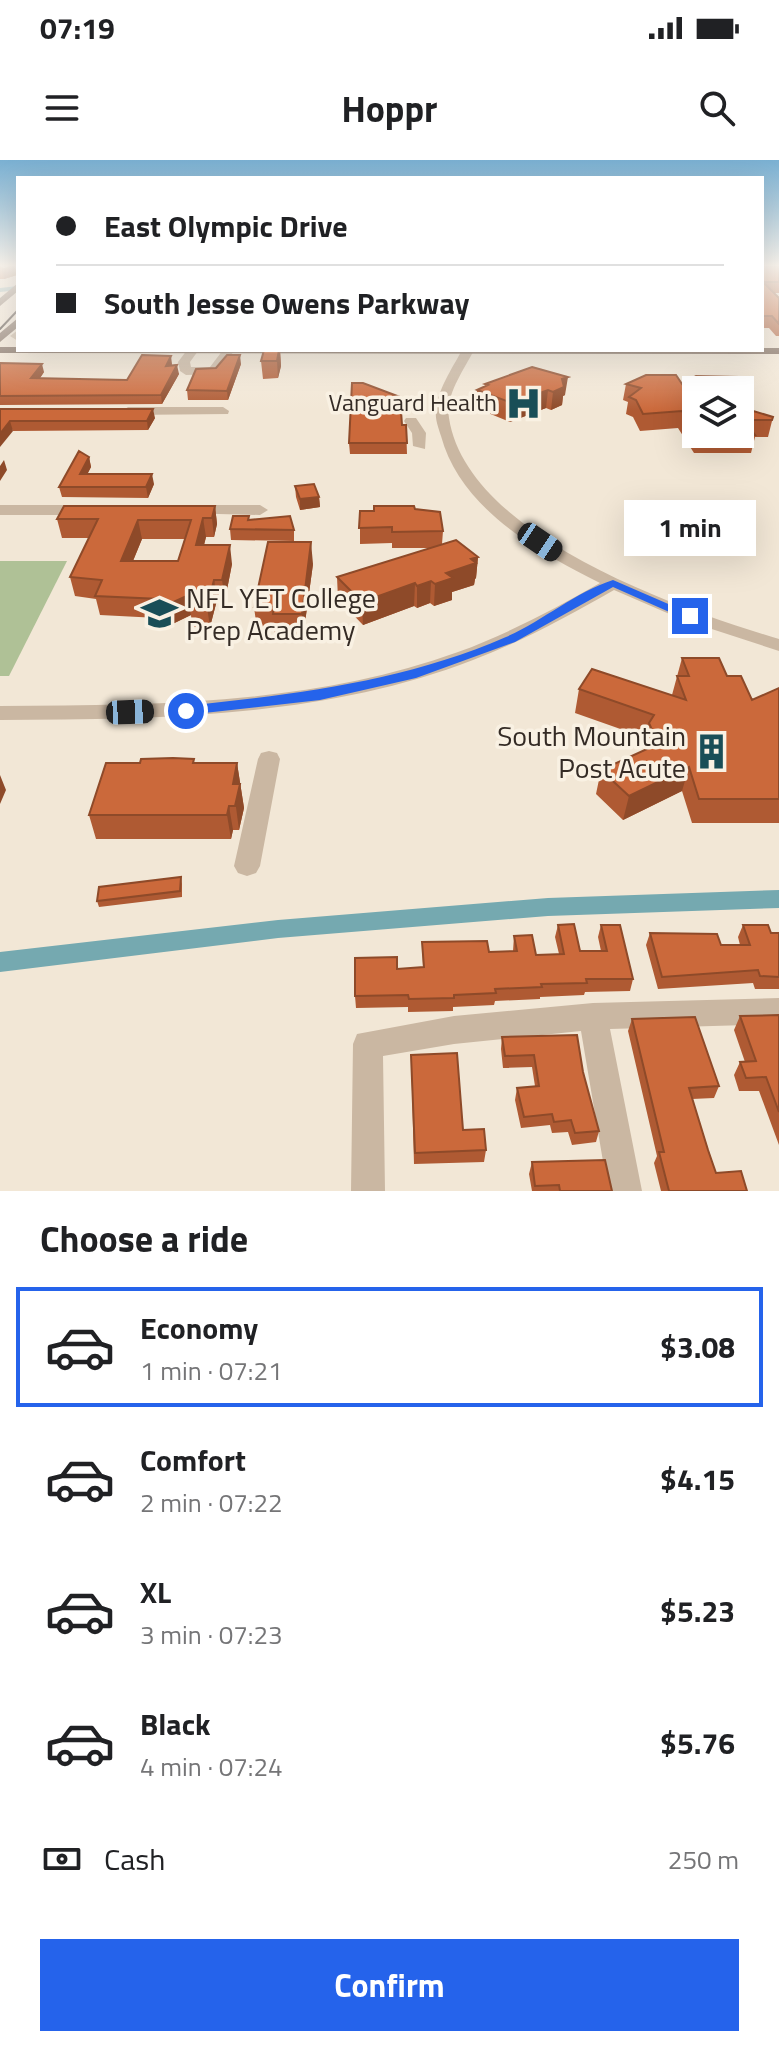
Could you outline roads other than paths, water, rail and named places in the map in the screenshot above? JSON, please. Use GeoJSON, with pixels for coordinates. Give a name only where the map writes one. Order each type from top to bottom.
{"type":"FeatureCollection","features":[{"type":"Feature","properties":{"kind":"main road"},"geometry":{"type":"LineString","coordinates":[[0,339],[16,323]]}},
{"type":"Feature","properties":{"kind":"street"},"geometry":{"type":"LineString","coordinates":[[191,352],[184,362],[186,371],[213,371],[227,352]]}},
{"type":"Feature","properties":{"kind":"street"},"geometry":{"type":"LineString","coordinates":[[467,352],[446,393],[442,411],[445,436],[461,469],[486,499],[554,551],[613,583],[705,622],[779,645]]}},
{"type":"Feature","properties":{"kind":"street"},"geometry":{"type":"LineString","coordinates":[[112,411],[223,411]]}},
{"type":"Feature","properties":{"kind":"street"},"geometry":{"type":"LineString","coordinates":[[411,421],[419,433],[420,446]]}},
{"type":"Feature","properties":{"kind":"street"},"geometry":{"type":"LineString","coordinates":[[0,510],[107,510]]}},
{"type":"Feature","properties":{"kind":"street"},"geometry":{"type":"LineString","coordinates":[[168,510],[260,510]]}},
{"type":"Feature","properties":{"kind":"street"},"geometry":{"type":"LineString","coordinates":[[0,713],[222,708],[361,689],[490,649],[558,616],[613,583]]}},
{"type":"Feature","properties":{"kind":"street"},"geometry":{"type":"LineString","coordinates":[[247,866],[269,759]]}},
{"type":"Feature","properties":{"kind":"street"},"geometry":{"type":"LineString","coordinates":[[368,1191],[368,1044],[454,1030],[593,1016],[779,1011]]}},
{"type":"Feature","properties":{"kind":"street"},"geometry":{"type":"LineString","coordinates":[[593,1016],[625,1191]]}},
{"type":"Feature","properties":{"kind":"waterway"},"geometry":{"type":"LineString","coordinates":[[0,962],[278,929],[548,907],[779,899]]}},
{"type":"Feature","properties":{"kind":"tram line"},"geometry":{"type":"LineString","coordinates":[[0,329],[14,314]]}},
{"type":"Feature","properties":{"kind":"place","name":"Vanguard Health"},"geometry":{"type":"Point","coordinates":[523,403]}},
{"type":"Feature","properties":{"kind":"place","name":"NFL YET College Prep Academy"},"geometry":{"type":"Point","coordinates":[160,614]}},
{"type":"Feature","properties":{"kind":"place","name":"South Mountain Post Acute"},"geometry":{"type":"Point","coordinates":[712,752]}}]}
